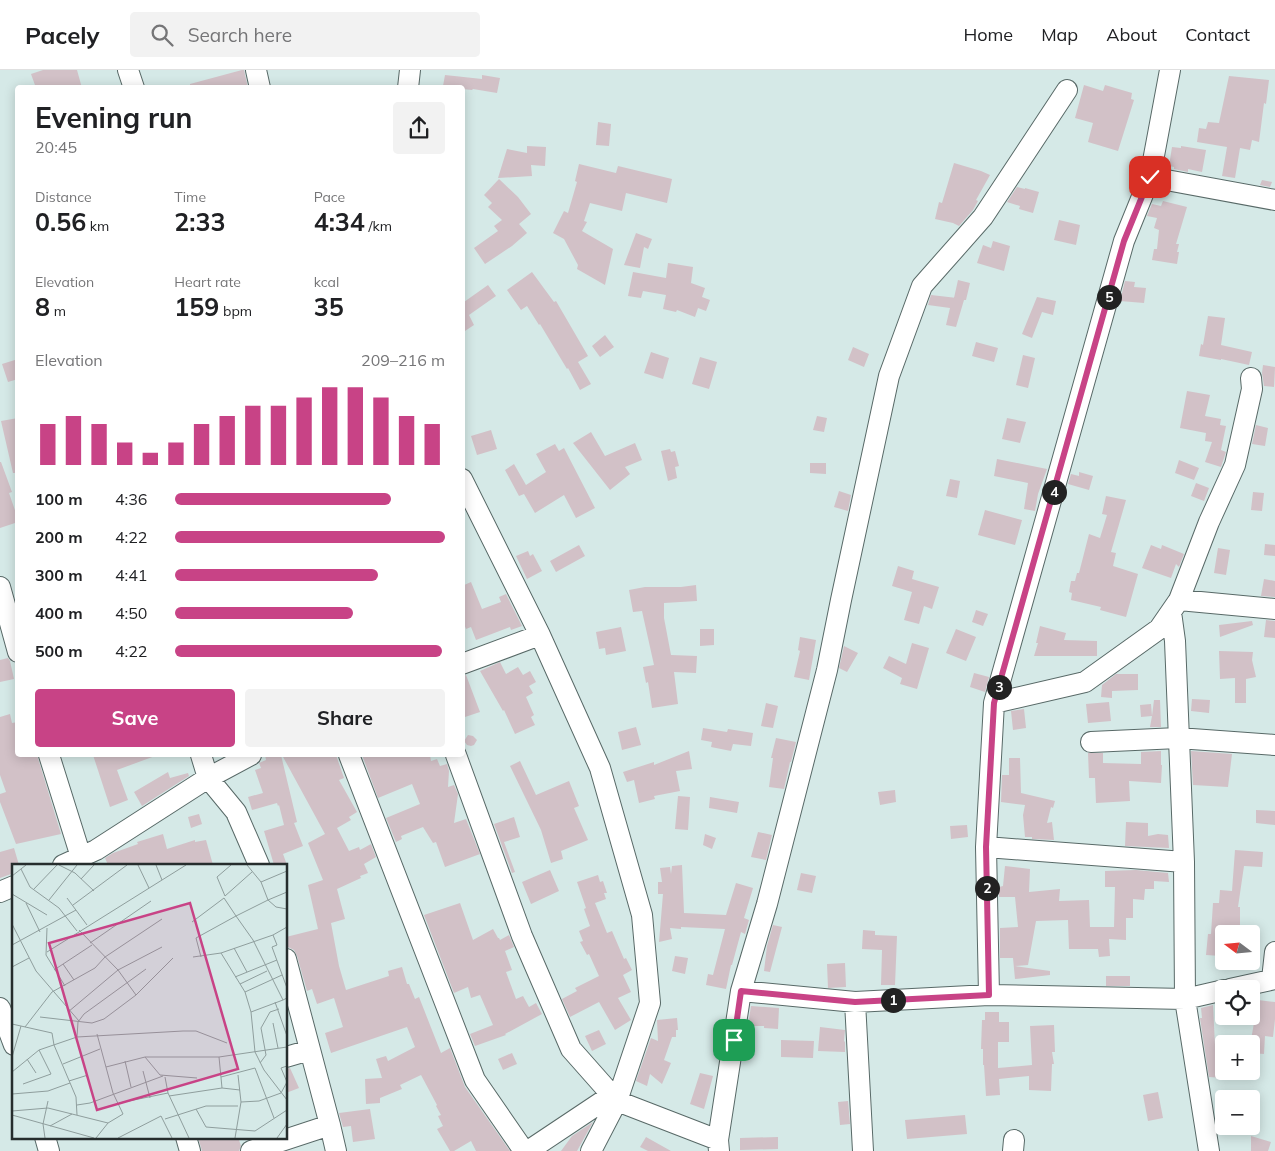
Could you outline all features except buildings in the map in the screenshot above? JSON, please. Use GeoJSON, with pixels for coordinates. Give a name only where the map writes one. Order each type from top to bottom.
{"type":"FeatureCollection","features":[{"type":"Feature","properties":{"kind":"street"},"geometry":{"type":"LineString","coordinates":[[128,70],[133,85]]}},
{"type":"Feature","properties":{"kind":"street"},"geometry":{"type":"LineString","coordinates":[[256,70],[259,85]]}},
{"type":"Feature","properties":{"kind":"street"},"geometry":{"type":"LineString","coordinates":[[408,85],[410,70]]}},
{"type":"Feature","properties":{"kind":"street"},"geometry":{"type":"LineString","coordinates":[[989,995],[986,847],[994,703],[1124,241],[1150,177],[1170,70]]}},
{"type":"Feature","properties":{"kind":"street"},"geometry":{"type":"LineString","coordinates":[[457,757],[522,936],[571,1049],[614,1098],[718,1146],[741,991],[767,904],[827,670],[889,376],[922,286],[983,217],[1067,90]]}},
{"type":"Feature","properties":{"kind":"street"},"geometry":{"type":"LineString","coordinates":[[1150,177],[1275,200]]}},
{"type":"Feature","properties":{"kind":"street"},"geometry":{"type":"LineString","coordinates":[[994,703],[1085,682],[1159,629],[1175,606],[1209,522],[1235,465],[1252,389],[1251,378]]}},
{"type":"Feature","properties":{"kind":"street"},"geometry":{"type":"LineString","coordinates":[[465,485],[540,635],[600,768],[642,915],[650,1003],[614,1098],[590,1151]]}},
{"type":"Feature","properties":{"kind":"street"},"geometry":{"type":"LineString","coordinates":[[0,588],[15,641]]}},
{"type":"Feature","properties":{"kind":"street"},"geometry":{"type":"LineString","coordinates":[[1175,606],[1275,609]]}},
{"type":"Feature","properties":{"kind":"street"},"geometry":{"type":"LineString","coordinates":[[1175,606],[1178,738],[1184,862],[1185,999],[1209,1151]]}},
{"type":"Feature","properties":{"kind":"street"},"geometry":{"type":"LineString","coordinates":[[465,663],[540,635]]}},
{"type":"Feature","properties":{"kind":"street"},"geometry":{"type":"LineString","coordinates":[[1091,742],[1178,738],[1275,744]]}},
{"type":"Feature","properties":{"kind":"street"},"geometry":{"type":"LineString","coordinates":[[50,757],[85,859],[208,778],[247,757]]}},
{"type":"Feature","properties":{"kind":"street"},"geometry":{"type":"LineString","coordinates":[[202,757],[208,778],[236,812],[259,864]]}},
{"type":"Feature","properties":{"kind":"street"},"geometry":{"type":"LineString","coordinates":[[349,757],[475,1080],[526,1151],[614,1098]]}},
{"type":"Feature","properties":{"kind":"street"},"geometry":{"type":"LineString","coordinates":[[986,847],[1184,862]]}},
{"type":"Feature","properties":{"kind":"street"},"geometry":{"type":"LineString","coordinates":[[0,892],[12,887]]}},
{"type":"Feature","properties":{"kind":"street"},"geometry":{"type":"LineString","coordinates":[[1260,982],[1274,979],[1275,952]]}},
{"type":"Feature","properties":{"kind":"street"},"geometry":{"type":"LineString","coordinates":[[288,967],[336,1151]]}},
{"type":"Feature","properties":{"kind":"street"},"geometry":{"type":"LineString","coordinates":[[741,991],[855,1002],[989,995],[1185,999],[1215,992]]}},
{"type":"Feature","properties":{"kind":"street"},"geometry":{"type":"LineString","coordinates":[[855,1002],[863,1151]]}},
{"type":"Feature","properties":{"kind":"street"},"geometry":{"type":"LineString","coordinates":[[0,1008],[12,1039]]}},
{"type":"Feature","properties":{"kind":"street"},"geometry":{"type":"LineString","coordinates":[[288,1056],[310,1050]]}},
{"type":"Feature","properties":{"kind":"street"},"geometry":{"type":"LineString","coordinates":[[252,1151],[330,1125]]}},
{"type":"Feature","properties":{"kind":"street"},"geometry":{"type":"LineString","coordinates":[[45,1138],[49,1151]]}},
{"type":"Feature","properties":{"kind":"street"},"geometry":{"type":"LineString","coordinates":[[186,1138],[190,1151]]}},
{"type":"Feature","properties":{"kind":"route"},"geometry":{"type":"LineString","coordinates":[[734,1040],[741,991],[855,1002],[989,995],[986,847],[994,703],[1124,241],[1150,177]]}}]}
